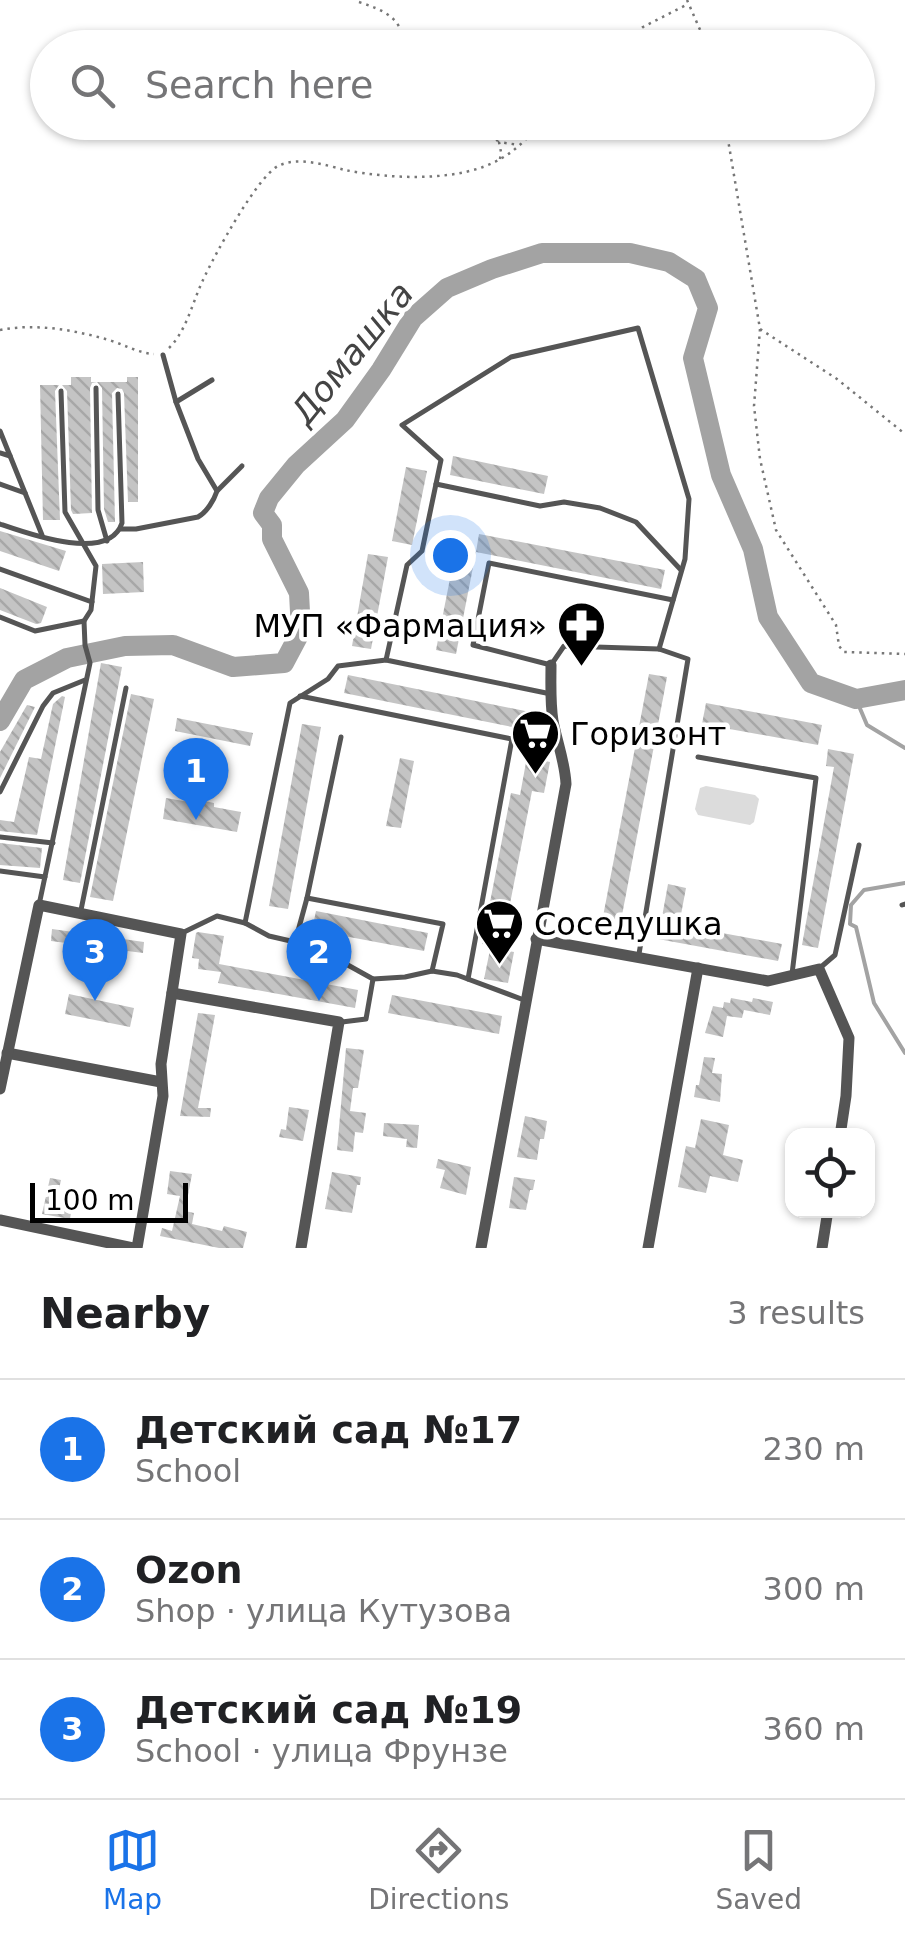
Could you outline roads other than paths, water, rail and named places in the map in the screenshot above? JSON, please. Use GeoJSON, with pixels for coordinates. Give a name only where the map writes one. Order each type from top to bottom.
{"type":"FeatureCollection","features":[{"type":"Feature","properties":{"kind":"street"},"geometry":{"type":"LineString","coordinates":[[480,1248],[566,784],[553,723],[551,664]]}},
{"type":"Feature","properties":{"kind":"street"},"geometry":{"type":"LineString","coordinates":[[0,1090],[4,1052],[39,905],[181,934],[161,1064],[163,1096],[135,1248],[0,1220]]}},
{"type":"Feature","properties":{"kind":"street"},"geometry":{"type":"LineString","coordinates":[[536,939],[768,981],[819,970],[849,1038],[841,1128]]}},
{"type":"Feature","properties":{"kind":"street"},"geometry":{"type":"LineString","coordinates":[[648,1248],[698,968]]}},
{"type":"Feature","properties":{"kind":"street"},"geometry":{"type":"LineString","coordinates":[[172,993],[339,1022],[301,1248]]}},
{"type":"Feature","properties":{"kind":"street"},"geometry":{"type":"LineString","coordinates":[[4,1052],[161,1082]]}},
{"type":"Feature","properties":{"kind":"street"},"geometry":{"type":"LineString","coordinates":[[822,1248],[827,1218]]}},
{"type":"Feature","properties":{"kind":"lane"},"geometry":{"type":"LineString","coordinates":[[386,660],[407,565],[422,551],[440,460],[402,425],[511,357],[638,328],[688,499],[685,559],[659,650]]}},
{"type":"Feature","properties":{"kind":"lane"},"geometry":{"type":"LineString","coordinates":[[163,355],[198,459],[217,490]]}},
{"type":"Feature","properties":{"kind":"lane"},"geometry":{"type":"LineString","coordinates":[[176,402],[212,380]]}},
{"type":"Feature","properties":{"kind":"lane"},"geometry":{"type":"LineString","coordinates":[[96,388],[98,510],[107,541]]}},
{"type":"Feature","properties":{"kind":"lane"},"geometry":{"type":"LineString","coordinates":[[39,905],[90,664],[84,622],[91,610],[96,566],[65,512],[61,391]]}},
{"type":"Feature","properties":{"kind":"lane"},"geometry":{"type":"LineString","coordinates":[[0,524],[83,545],[107,541],[120,529],[118,394]]}},
{"type":"Feature","properties":{"kind":"lane"},"geometry":{"type":"LineString","coordinates":[[0,431],[42,535]]}},
{"type":"Feature","properties":{"kind":"lane"},"geometry":{"type":"LineString","coordinates":[[0,453],[10,456]]}},
{"type":"Feature","properties":{"kind":"lane"},"geometry":{"type":"LineString","coordinates":[[120,529],[198,518],[217,490],[242,466]]}},
{"type":"Feature","properties":{"kind":"lane"},"geometry":{"type":"LineString","coordinates":[[0,484],[24,492]]}},
{"type":"Feature","properties":{"kind":"lane"},"geometry":{"type":"LineString","coordinates":[[436,484],[540,506],[564,502],[600,508],[636,522],[682,570]]}},
{"type":"Feature","properties":{"kind":"lane"},"geometry":{"type":"LineString","coordinates":[[639,958],[688,659],[659,650],[564,646],[551,664],[473,645],[489,563],[673,600]]}},
{"type":"Feature","properties":{"kind":"lane"},"geometry":{"type":"LineString","coordinates":[[0,569],[92,602]]}},
{"type":"Feature","properties":{"kind":"lane"},"geometry":{"type":"LineString","coordinates":[[0,617],[35,631],[84,622]]}},
{"type":"Feature","properties":{"kind":"lane"},"geometry":{"type":"LineString","coordinates":[[244,923],[290,703],[328,679],[338,666],[386,660],[551,694]]}},
{"type":"Feature","properties":{"kind":"lane"},"geometry":{"type":"LineString","coordinates":[[0,792],[42,706],[53,692],[85,680]]}},
{"type":"Feature","properties":{"kind":"lane"},"geometry":{"type":"LineString","coordinates":[[80,913],[126,688]]}},
{"type":"Feature","properties":{"kind":"lane"},"geometry":{"type":"LineString","coordinates":[[300,696],[559,747]]}},
{"type":"Feature","properties":{"kind":"lane"},"geometry":{"type":"LineString","coordinates":[[295,942],[341,737]]}},
{"type":"Feature","properties":{"kind":"lane"},"geometry":{"type":"LineString","coordinates":[[468,979],[512,739]]}},
{"type":"Feature","properties":{"kind":"lane"},"geometry":{"type":"LineString","coordinates":[[698,756],[816,778],[792,976]]}},
{"type":"Feature","properties":{"kind":"lane"},"geometry":{"type":"LineString","coordinates":[[0,837],[53,843]]}},
{"type":"Feature","properties":{"kind":"lane"},"geometry":{"type":"LineString","coordinates":[[819,970],[834,955],[859,845]]}},
{"type":"Feature","properties":{"kind":"lane"},"geometry":{"type":"LineString","coordinates":[[0,871],[46,877]]}},
{"type":"Feature","properties":{"kind":"lane"},"geometry":{"type":"LineString","coordinates":[[307,898],[444,924],[432,970]]}},
{"type":"Feature","properties":{"kind":"lane"},"geometry":{"type":"LineString","coordinates":[[181,934],[217,916],[328,954],[373,978],[405,977],[432,970],[525,1000]]}},
{"type":"Feature","properties":{"kind":"lane"},"geometry":{"type":"LineString","coordinates":[[339,1022],[366,1019],[373,978]]}},
{"type":"Feature","properties":{"kind":"waterway","name":"Домашка"},"geometry":{"type":"LineString","coordinates":[[0,721],[24,680],[67,658],[125,646],[173,645],[233,667],[284,663],[301,631],[299,593],[272,539],[272,525],[263,513],[269,498],[296,465],[345,420],[413,318],[447,288],[542,253],[630,253],[669,262],[696,279],[708,308],[693,358],[721,475],[753,549],[768,617],[811,683],[856,699],[905,690]]}},
{"type":"Feature","properties":{"kind":"waterway"},"geometry":{"type":"LineString","coordinates":[[856,699],[867,725],[905,748]]}},
{"type":"Feature","properties":{"kind":"waterway"},"geometry":{"type":"LineString","coordinates":[[905,883],[864,890],[851,905],[850,924],[856,927],[874,1003],[905,1053]]}},
{"type":"Feature","properties":{"kind":"place","name":"МУП «Фармация»"},"geometry":{"type":"Point","coordinates":[582,668]}},
{"type":"Feature","properties":{"kind":"place","name":"Горизонт"},"geometry":{"type":"Point","coordinates":[535,776]}},
{"type":"Feature","properties":{"kind":"place","name":"Детский сад №17"},"geometry":{"type":"Point","coordinates":[196,820]}},
{"type":"Feature","properties":{"kind":"place","name":"Соседушка"},"geometry":{"type":"Point","coordinates":[499,966]}},
{"type":"Feature","properties":{"kind":"place","name":"Детский сад №19"},"geometry":{"type":"Point","coordinates":[95,1001]}},
{"type":"Feature","properties":{"kind":"place","name":"Ozon"},"geometry":{"type":"Point","coordinates":[319,1001]}}]}
